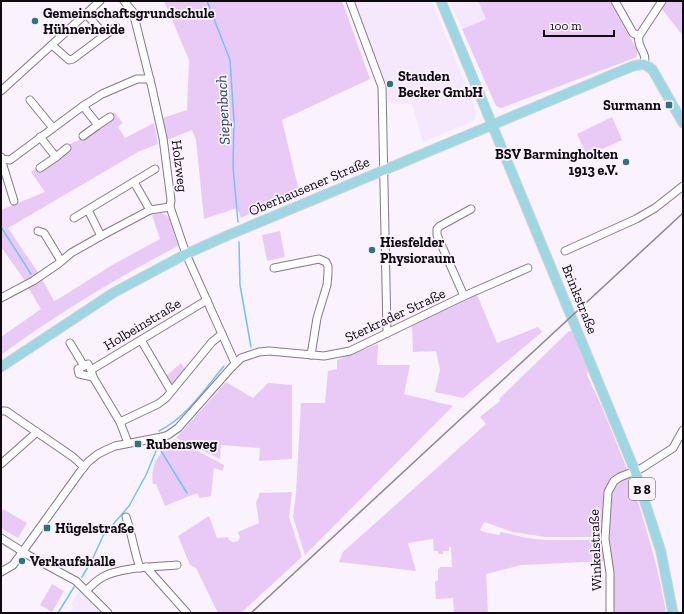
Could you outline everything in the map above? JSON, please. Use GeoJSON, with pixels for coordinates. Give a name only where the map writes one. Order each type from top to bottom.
{"type":"FeatureCollection","features":[{"type":"Feature","properties":{"kind":"main road","name":"Brinkstraße"},"geometry":{"type":"LineString","coordinates":[[441,1],[635,471],[661,552],[673,613]]}},
{"type":"Feature","properties":{"kind":"main road","name":"Oberhausener Straße"},"geometry":{"type":"LineString","coordinates":[[1,367],[112,293],[186,254],[492,124],[633,66],[644,64]]}},
{"type":"Feature","properties":{"kind":"main road"},"geometry":{"type":"LineString","coordinates":[[644,64],[655,72],[683,123]]}},
{"type":"Feature","properties":{"kind":"street"},"geometry":{"type":"LineString","coordinates":[[1,91],[100,1]]}},
{"type":"Feature","properties":{"kind":"street"},"geometry":{"type":"LineString","coordinates":[[350,1],[382,87],[387,333]]}},
{"type":"Feature","properties":{"kind":"street"},"geometry":{"type":"LineString","coordinates":[[615,1],[633,33],[639,36]]}},
{"type":"Feature","properties":{"kind":"street"},"geometry":{"type":"LineString","coordinates":[[644,64],[646,56],[638,43],[639,36],[662,1]]}},
{"type":"Feature","properties":{"kind":"street","name":"Holzweg"},"geometry":{"type":"LineString","coordinates":[[127,3],[133,12],[163,138],[171,200],[170,207],[186,254],[235,363]]}},
{"type":"Feature","properties":{"kind":"street"},"geometry":{"type":"LineString","coordinates":[[86,14],[104,35]]}},
{"type":"Feature","properties":{"kind":"street"},"geometry":{"type":"LineString","coordinates":[[52,45],[69,60],[73,59],[116,26]]}},
{"type":"Feature","properties":{"kind":"street"},"geometry":{"type":"LineString","coordinates":[[14,201],[1,158],[10,160],[83,106],[102,94],[137,79],[150,79]]}},
{"type":"Feature","properties":{"kind":"street"},"geometry":{"type":"LineString","coordinates":[[30,100],[53,128]]}},
{"type":"Feature","properties":{"kind":"street"},"geometry":{"type":"LineString","coordinates":[[83,106],[98,125]]}},
{"type":"Feature","properties":{"kind":"street"},"geometry":{"type":"LineString","coordinates":[[83,136],[110,117]]}},
{"type":"Feature","properties":{"kind":"street"},"geometry":{"type":"LineString","coordinates":[[40,137],[56,157]]}},
{"type":"Feature","properties":{"kind":"street"},"geometry":{"type":"LineString","coordinates":[[40,168],[67,148]]}},
{"type":"Feature","properties":{"kind":"street"},"geometry":{"type":"LineString","coordinates":[[74,218],[155,169]]}},
{"type":"Feature","properties":{"kind":"street"},"geometry":{"type":"LineString","coordinates":[[134,182],[150,210]]}},
{"type":"Feature","properties":{"kind":"street"},"geometry":{"type":"LineString","coordinates":[[565,251],[636,219],[655,208],[683,186]]}},
{"type":"Feature","properties":{"kind":"street"},"geometry":{"type":"LineString","coordinates":[[2,295],[39,277],[71,253],[150,210],[170,207]]}},
{"type":"Feature","properties":{"kind":"street"},"geometry":{"type":"LineString","coordinates":[[464,296],[436,231],[440,226],[471,208]]}},
{"type":"Feature","properties":{"kind":"street"},"geometry":{"type":"LineString","coordinates":[[88,210],[101,236]]}},
{"type":"Feature","properties":{"kind":"street"},"geometry":{"type":"LineString","coordinates":[[38,231],[44,233],[61,262]]}},
{"type":"Feature","properties":{"kind":"street"},"geometry":{"type":"LineString","coordinates":[[274,268],[319,259],[326,262],[328,266],[327,285],[317,318],[310,355]]}},
{"type":"Feature","properties":{"kind":"street","name":"Sterkrader Straße"},"geometry":{"type":"LineString","coordinates":[[1,572],[13,565],[88,462],[102,452],[115,446],[168,435],[178,428],[241,358],[259,352],[324,356],[350,351],[464,296],[528,268]]}},
{"type":"Feature","properties":{"kind":"street","name":"Holbeinstraße"},"geometry":{"type":"LineString","coordinates":[[92,373],[141,340],[207,300]]}},
{"type":"Feature","properties":{"kind":"street"},"geometry":{"type":"LineString","coordinates":[[120,422],[158,404],[171,391],[212,342],[222,334]]}},
{"type":"Feature","properties":{"kind":"street"},"geometry":{"type":"LineString","coordinates":[[141,340],[171,391]]}},
{"type":"Feature","properties":{"kind":"street"},"geometry":{"type":"LineString","coordinates":[[70,343],[84,366],[78,369],[79,374],[92,373],[120,422],[128,443]]}},
{"type":"Feature","properties":{"kind":"street"},"geometry":{"type":"LineString","coordinates":[[1,411],[6,411],[73,457],[84,467]]}},
{"type":"Feature","properties":{"kind":"street","name":"Winkelstraße"},"geometry":{"type":"LineString","coordinates":[[610,613],[610,572],[605,539],[606,498],[610,486],[614,481],[624,475],[642,468],[673,448],[683,430]]}},
{"type":"Feature","properties":{"kind":"street"},"geometry":{"type":"LineString","coordinates":[[1,464],[37,432]]}},
{"type":"Feature","properties":{"kind":"street"},"geometry":{"type":"LineString","coordinates":[[126,517],[134,551],[143,567],[187,613]]}},
{"type":"Feature","properties":{"kind":"street"},"geometry":{"type":"LineString","coordinates":[[1,538],[28,555],[76,581],[87,590],[108,613]]}},
{"type":"Feature","properties":{"kind":"street"},"geometry":{"type":"LineString","coordinates":[[87,590],[100,578],[108,574],[143,567],[177,565]]}},
{"type":"Feature","properties":{"kind":"shaded area"},"geometry":{"type":"Polygon","coordinates":[[[164,1],[342,1],[370,79],[282,120],[299,191],[241,218],[237,208],[204,219],[196,140],[192,130],[167,140],[163,118],[187,110],[189,60],[164,1]]]}},
{"type":"Feature","properties":{"kind":"shaded area","name":"Stauden Becker GmbH"},"geometry":{"type":"Polygon","coordinates":[[[353,1],[432,1],[474,106],[476,118],[471,122],[423,142],[412,104],[387,103],[387,91],[353,1]]]}},
{"type":"Feature","properties":{"kind":"shaded area"},"geometry":{"type":"Polygon","coordinates":[[[453,1],[478,1],[486,19],[462,29],[450,3],[453,1]]]}},
{"type":"Feature","properties":{"kind":"shaded area"},"geometry":{"type":"Polygon","coordinates":[[[478,1],[610,1],[637,50],[637,57],[501,108],[496,106],[462,29],[486,19],[478,1]]]}},
{"type":"Feature","properties":{"kind":"shaded area"},"geometry":{"type":"Polygon","coordinates":[[[666,1],[683,1],[683,36],[661,8],[666,1]]]}},
{"type":"Feature","properties":{"kind":"shaded area"},"geometry":{"type":"Polygon","coordinates":[[[114,112],[123,123],[118,127],[125,138],[154,123],[158,144],[138,152],[8,228],[39,274],[26,282],[1,247],[1,210],[45,192],[31,172],[111,118],[110,115],[114,112]]]}},
{"type":"Feature","properties":{"kind":"shaded area"},"geometry":{"type":"Polygon","coordinates":[[[612,117],[622,140],[587,156],[577,134],[612,117]]]}},
{"type":"Feature","properties":{"kind":"shaded area"},"geometry":{"type":"Polygon","coordinates":[[[161,213],[169,218],[178,246],[87,297],[1,355],[1,337],[41,309],[28,287],[42,279],[54,301],[60,298],[114,264],[160,239],[152,215],[161,213]]]}},
{"type":"Feature","properties":{"kind":"shaded area"},"geometry":{"type":"Polygon","coordinates":[[[280,231],[285,257],[267,261],[262,235],[280,231]]]}},
{"type":"Feature","properties":{"kind":"shaded area"},"geometry":{"type":"Polygon","coordinates":[[[477,295],[497,343],[538,327],[542,332],[463,398],[435,392],[440,370],[436,351],[413,352],[412,326],[477,295]]]}},
{"type":"Feature","properties":{"kind":"shaded area"},"geometry":{"type":"Polygon","coordinates":[[[569,331],[572,331],[588,371],[587,375],[627,469],[612,481],[604,537],[545,537],[513,532],[484,522],[480,530],[499,535],[501,532],[527,538],[545,540],[600,540],[602,541],[607,561],[522,565],[486,574],[488,613],[454,613],[453,598],[436,599],[435,582],[438,580],[438,570],[440,567],[452,567],[451,547],[449,547],[449,551],[443,551],[443,554],[438,554],[438,551],[434,551],[433,539],[408,543],[416,571],[339,562],[343,552],[486,424],[480,417],[500,401],[499,399],[569,331]]]}},
{"type":"Feature","properties":{"kind":"shaded area"},"geometry":{"type":"Polygon","coordinates":[[[378,344],[377,365],[410,365],[404,394],[453,406],[305,555],[293,517],[296,493],[301,403],[325,403],[328,371],[337,369],[337,360],[378,344]]]}},
{"type":"Feature","properties":{"kind":"shaded area"},"geometry":{"type":"Polygon","coordinates":[[[181,363],[185,370],[174,383],[170,384],[165,377],[181,363]]]}},
{"type":"Feature","properties":{"kind":"shaded area"},"geometry":{"type":"Polygon","coordinates":[[[226,382],[253,398],[268,383],[292,385],[292,459],[259,461],[260,448],[221,445],[220,459],[176,438],[226,382]]]}},
{"type":"Feature","properties":{"kind":"shaded area"},"geometry":{"type":"Polygon","coordinates":[[[175,439],[224,465],[223,471],[214,468],[211,496],[200,498],[197,493],[165,506],[156,484],[153,484],[152,476],[157,458],[175,439]]]}},
{"type":"Feature","properties":{"kind":"shaded area"},"geometry":{"type":"Polygon","coordinates":[[[629,474],[655,560],[666,613],[613,613],[607,526],[608,508],[610,493],[614,484],[629,474]]]}},
{"type":"Feature","properties":{"kind":"shaded area"},"geometry":{"type":"Polygon","coordinates":[[[292,492],[289,517],[302,557],[241,613],[218,613],[196,568],[190,565],[178,536],[209,516],[217,538],[228,537],[229,540],[233,542],[238,541],[240,537],[238,532],[259,523],[256,502],[259,493],[292,492]]]}},
{"type":"Feature","properties":{"kind":"shaded area"},"geometry":{"type":"Polygon","coordinates":[[[3,509],[27,523],[18,538],[1,528],[1,511],[3,509]]]}},
{"type":"Feature","properties":{"kind":"shaded area"},"geometry":{"type":"Polygon","coordinates":[[[52,584],[64,591],[52,612],[40,605],[52,584]]]}},
{"type":"Feature","properties":{"kind":"shaded area"},"geometry":{"type":"Polygon","coordinates":[[[80,590],[99,613],[68,613],[74,608],[71,604],[80,590]]]}},
{"type":"Feature","properties":{"kind":"waterway","name":"Siepenbach"},"geometry":{"type":"LineString","coordinates":[[207,1],[230,60],[234,121],[233,167],[238,222]]}},
{"type":"Feature","properties":{"kind":"waterway"},"geometry":{"type":"LineString","coordinates":[[1,227],[31,274]]}},
{"type":"Feature","properties":{"kind":"waterway","name":"Siepenbach"},"geometry":{"type":"LineString","coordinates":[[239,242],[240,285],[251,347]]}},
{"type":"Feature","properties":{"kind":"waterway","name":"Siepenbach"},"geometry":{"type":"LineString","coordinates":[[159,431],[187,411],[224,366]]}},
{"type":"Feature","properties":{"kind":"waterway"},"geometry":{"type":"LineString","coordinates":[[158,446],[187,493]]}},
{"type":"Feature","properties":{"kind":"waterway","name":"Siepenbach"},"geometry":{"type":"LineString","coordinates":[[82,577],[103,536],[129,506],[146,475],[158,446]]}},
{"type":"Feature","properties":{"kind":"waterway","name":"Siepenbach"},"geometry":{"type":"LineString","coordinates":[[58,613],[74,587]]}},
{"type":"Feature","properties":{"kind":"railway"},"geometry":{"type":"LineString","coordinates":[[251,613],[683,213]]}},
{"type":"Feature","properties":{"kind":"place","name":"Gemeinschaftsgrundschule Hühnerheide"},"geometry":{"type":"Point","coordinates":[35,21]}},
{"type":"Feature","properties":{"kind":"place","name":"Stauden Becker GmbH"},"geometry":{"type":"Point","coordinates":[390,84]}},
{"type":"Feature","properties":{"kind":"place","name":"Surmann"},"geometry":{"type":"Point","coordinates":[669,105]}},
{"type":"Feature","properties":{"kind":"place","name":"BSV Barmingholten 1913 e.V."},"geometry":{"type":"Point","coordinates":[626,162]}},
{"type":"Feature","properties":{"kind":"place","name":"Hiesfelder Physioraum"},"geometry":{"type":"Point","coordinates":[372,250]}},
{"type":"Feature","properties":{"kind":"place","name":"Rubensweg"},"geometry":{"type":"Point","coordinates":[138,444]}},
{"type":"Feature","properties":{"kind":"place","name":"Hügelstraße"},"geometry":{"type":"Point","coordinates":[47,528]}},
{"type":"Feature","properties":{"kind":"place","name":"Verkaufshalle"},"geometry":{"type":"Point","coordinates":[22,561]}}]}
